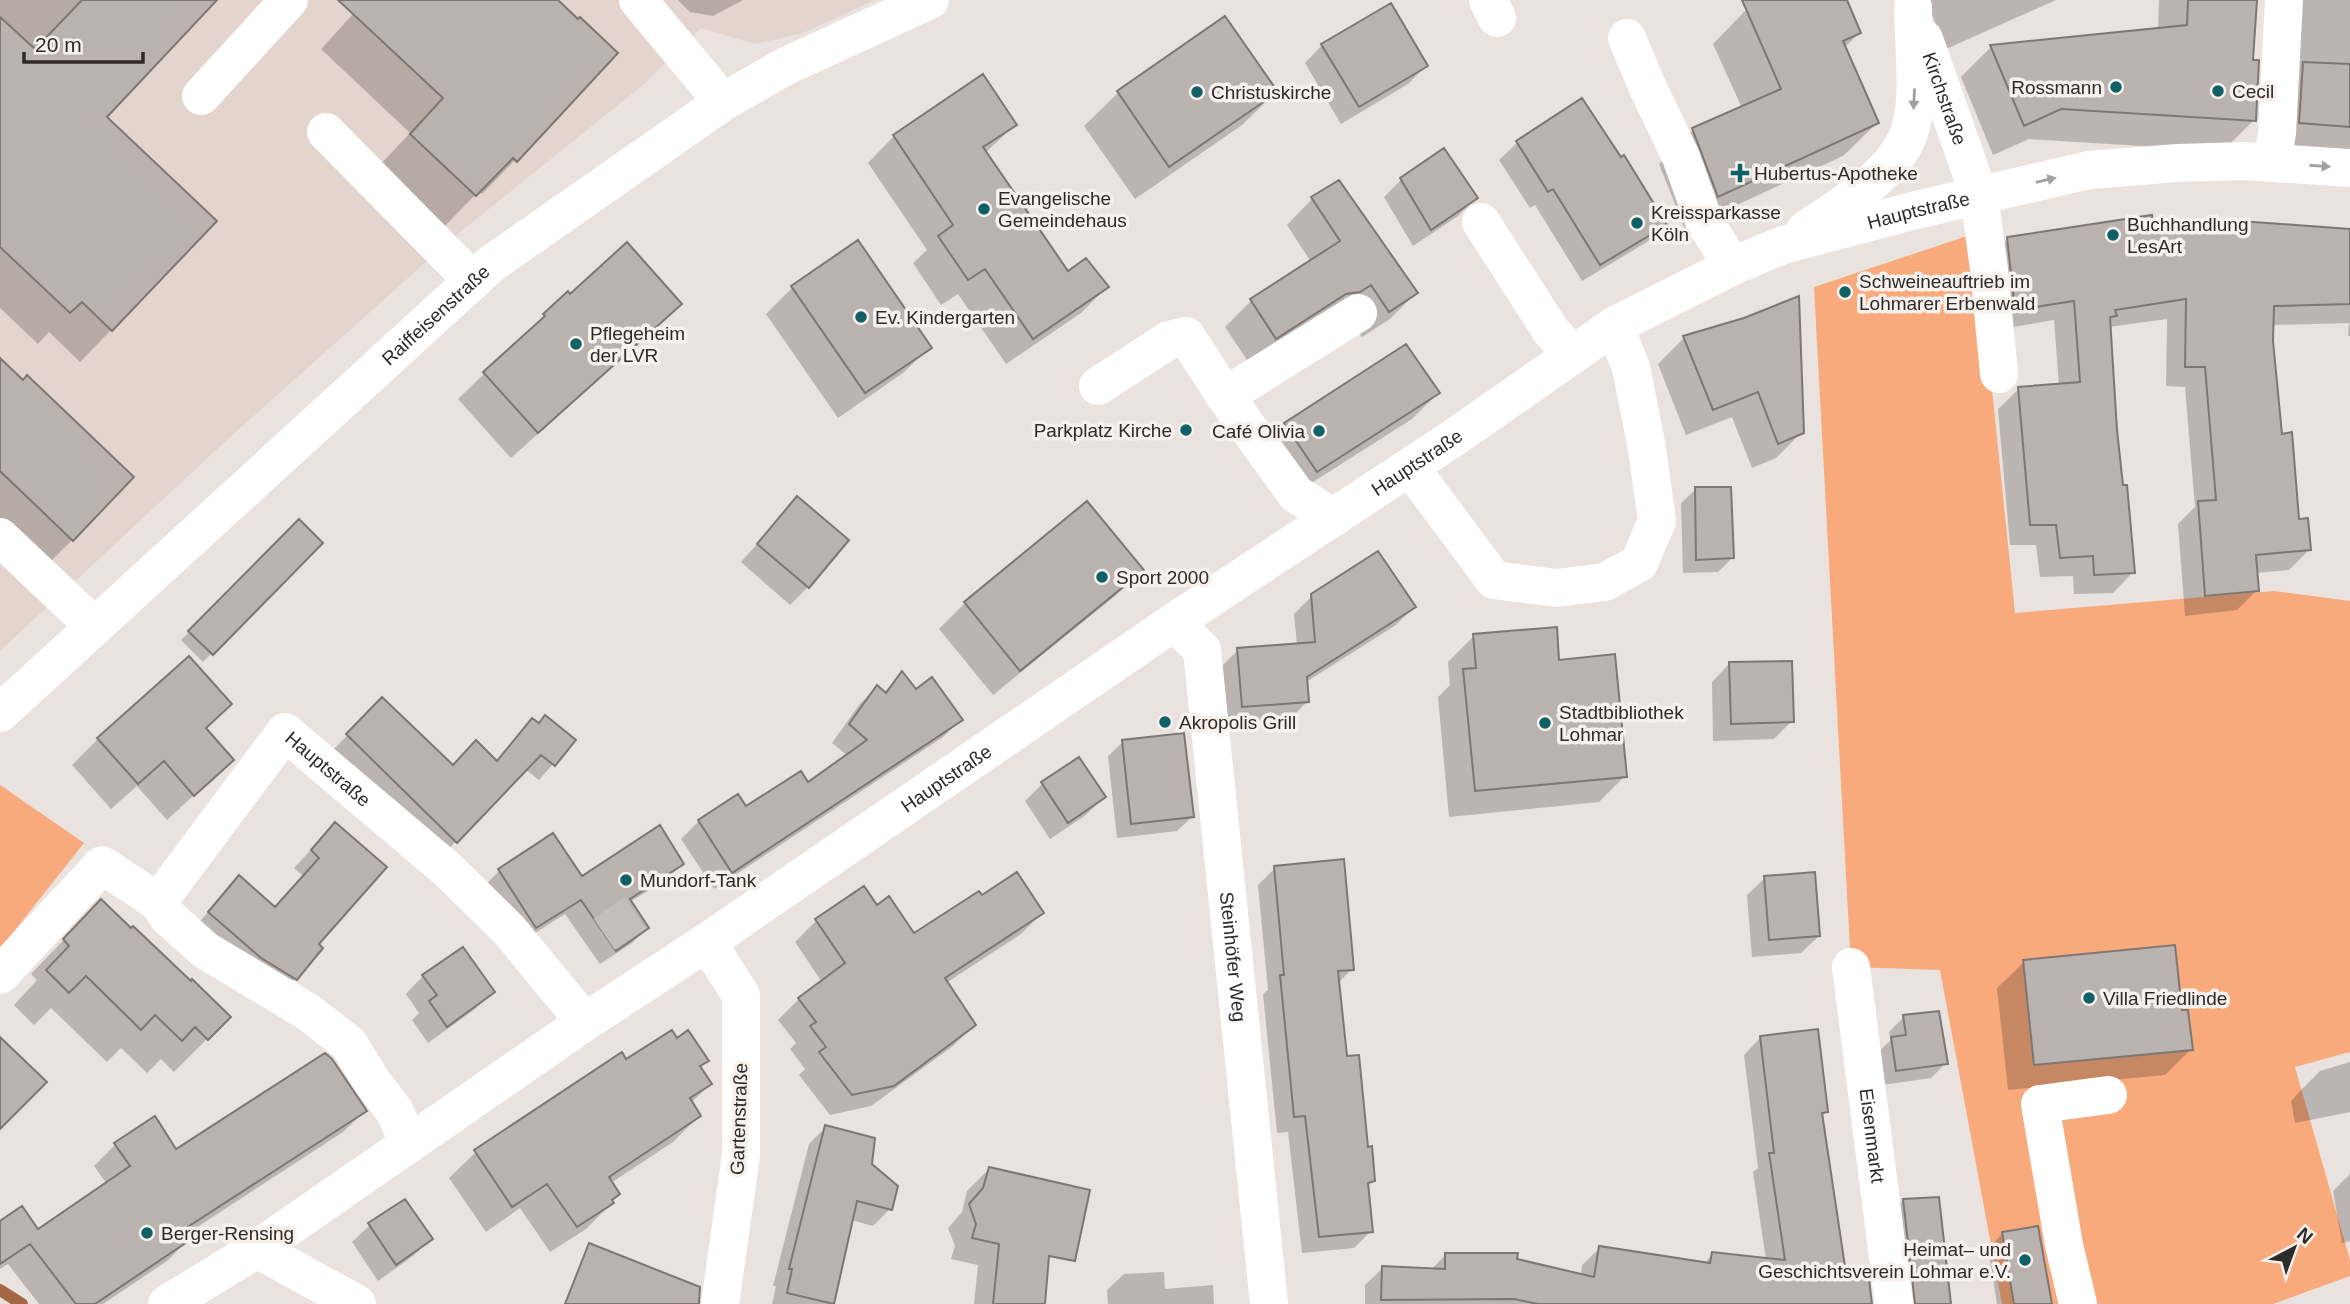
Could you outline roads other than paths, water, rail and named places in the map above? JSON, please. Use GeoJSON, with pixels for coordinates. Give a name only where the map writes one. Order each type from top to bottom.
{"type":"FeatureCollection","features":[{"type":"Feature","properties":{"kind":"main road"},"geometry":{"type":"LineString","coordinates":[[201,96],[289,0]]}},
{"type":"Feature","properties":{"kind":"main road"},"geometry":{"type":"LineString","coordinates":[[638,0],[723,102]]}},
{"type":"Feature","properties":{"kind":"main road","name":"Raiffeisenstraße"},"geometry":{"type":"LineString","coordinates":[[0,713],[491,264],[723,102],[786,66],[930,0]]}},
{"type":"Feature","properties":{"kind":"main road"},"geometry":{"type":"LineString","coordinates":[[2272,163],[2277,134],[2284,0]]}},
{"type":"Feature","properties":{"kind":"main road"},"geometry":{"type":"LineString","coordinates":[[1783,245],[1868,187],[1895,157],[1911,127],[1915,100],[1911,3]]}},
{"type":"Feature","properties":{"kind":"main road","name":"Kirchstraße"},"geometry":{"type":"LineString","coordinates":[[1911,3],[1979,195],[1999,374]]}},
{"type":"Feature","properties":{"kind":"main road"},"geometry":{"type":"LineString","coordinates":[[1627,38],[1681,157],[1704,221],[1733,266]]}},
{"type":"Feature","properties":{"kind":"main road"},"geometry":{"type":"LineString","coordinates":[[326,132],[472,281]]}},
{"type":"Feature","properties":{"kind":"main road","name":"Hauptstraße"},"geometry":{"type":"LineString","coordinates":[[167,1304],[257,1248],[584,1022],[707,942],[1174,622],[1410,467],[1614,326],[1733,266],[1783,245],[2089,170],[2243,161],[2350,168]]}},
{"type":"Feature","properties":{"kind":"main road"},"geometry":{"type":"LineString","coordinates":[[1481,222],[1551,331],[1573,355]]}},
{"type":"Feature","properties":{"kind":"main road"},"geometry":{"type":"LineString","coordinates":[[1225,396],[1358,313]]}},
{"type":"Feature","properties":{"kind":"main road"},"geometry":{"type":"LineString","coordinates":[[1410,467],[1494,580],[1557,588],[1605,582],[1639,563],[1657,521],[1647,449],[1631,367],[1614,326]]}},
{"type":"Feature","properties":{"kind":"main road"},"geometry":{"type":"LineString","coordinates":[[1098,386],[1169,340],[1186,336],[1225,396],[1296,494],[1333,518]]}},
{"type":"Feature","properties":{"kind":"main road"},"geometry":{"type":"LineString","coordinates":[[0,537],[94,626]]}},
{"type":"Feature","properties":{"kind":"main road","name":"Steinhöfer Weg"},"geometry":{"type":"LineString","coordinates":[[1174,622],[1202,650],[1269,1304]]}},
{"type":"Feature","properties":{"kind":"main road","name":"Hauptstraße"},"geometry":{"type":"LineString","coordinates":[[158,902],[285,732],[448,870],[509,930],[584,1022]]}},
{"type":"Feature","properties":{"kind":"main road"},"geometry":{"type":"LineString","coordinates":[[0,975],[102,865],[158,902],[167,917],[205,950],[308,1012],[349,1044],[395,1112],[409,1144]]}},
{"type":"Feature","properties":{"kind":"main road","name":"Gartenstraße"},"geometry":{"type":"LineString","coordinates":[[707,942],[741,995],[741,1155],[720,1304]]}},
{"type":"Feature","properties":{"kind":"main road","name":"Eisenmarkt"},"geometry":{"type":"LineString","coordinates":[[1851,967],[1894,1304]]}},
{"type":"Feature","properties":{"kind":"main road"},"geometry":{"type":"LineString","coordinates":[[2078,1304],[2064,1245],[2040,1104],[2108,1094]]}},
{"type":"Feature","properties":{"kind":"main road"},"geometry":{"type":"LineString","coordinates":[[257,1248],[356,1304]]}},
{"type":"Feature","properties":{"kind":"waterway"},"geometry":{"type":"LineString","coordinates":[[0,1290],[22,1304]]}},
{"type":"Feature","properties":{"kind":"tunnel"},"geometry":{"type":"LineString","coordinates":[[604,934],[638,911]]}},
{"type":"Feature","properties":{"kind":"place","name":"Rossmann"},"geometry":{"type":"Point","coordinates":[2116,87]}},
{"type":"Feature","properties":{"kind":"place","name":"Cecil"},"geometry":{"type":"Point","coordinates":[2218,91]}},
{"type":"Feature","properties":{"kind":"place","name":"Christuskirche"},"geometry":{"type":"Point","coordinates":[1197,92]}},
{"type":"Feature","properties":{"kind":"place","name":"Hubertus-Apotheke"},"geometry":{"type":"Point","coordinates":[1740,173]}},
{"type":"Feature","properties":{"kind":"place","name":"Evangelische Gemeindehaus"},"geometry":{"type":"Point","coordinates":[984,209]}},
{"type":"Feature","properties":{"kind":"place","name":"Kreissparkasse Köln"},"geometry":{"type":"Point","coordinates":[1637,223]}},
{"type":"Feature","properties":{"kind":"place","name":"Buchhandlung LesArt"},"geometry":{"type":"Point","coordinates":[2113,235]}},
{"type":"Feature","properties":{"kind":"place","name":"Schweineauftrieb im Lohmarer Erbenwald"},"geometry":{"type":"Point","coordinates":[1845,292]}},
{"type":"Feature","properties":{"kind":"place","name":"Ev. Kindergarten"},"geometry":{"type":"Point","coordinates":[861,317]}},
{"type":"Feature","properties":{"kind":"place","name":"Pflegeheim der LVR"},"geometry":{"type":"Point","coordinates":[576,344]}},
{"type":"Feature","properties":{"kind":"place","name":"Parkplatz Kirche"},"geometry":{"type":"Point","coordinates":[1186,430]}},
{"type":"Feature","properties":{"kind":"place","name":"Café Olivia"},"geometry":{"type":"Point","coordinates":[1319,431]}},
{"type":"Feature","properties":{"kind":"place","name":"Sport 2000"},"geometry":{"type":"Point","coordinates":[1102,577]}},
{"type":"Feature","properties":{"kind":"place","name":"Akropolis Grill"},"geometry":{"type":"Point","coordinates":[1165,722]}},
{"type":"Feature","properties":{"kind":"place","name":"Stadtbibliothek Lohmar"},"geometry":{"type":"Point","coordinates":[1545,723]}},
{"type":"Feature","properties":{"kind":"place","name":"Mundorf-Tank"},"geometry":{"type":"Point","coordinates":[626,880]}},
{"type":"Feature","properties":{"kind":"place","name":"Villa Friedlinde"},"geometry":{"type":"Point","coordinates":[2089,998]}},
{"type":"Feature","properties":{"kind":"place","name":"Berger-Rensing"},"geometry":{"type":"Point","coordinates":[147,1233]}},
{"type":"Feature","properties":{"kind":"place","name":"Heimat– und Geschichtsverein Lohmar e.V."},"geometry":{"type":"Point","coordinates":[2025,1260]}}]}
